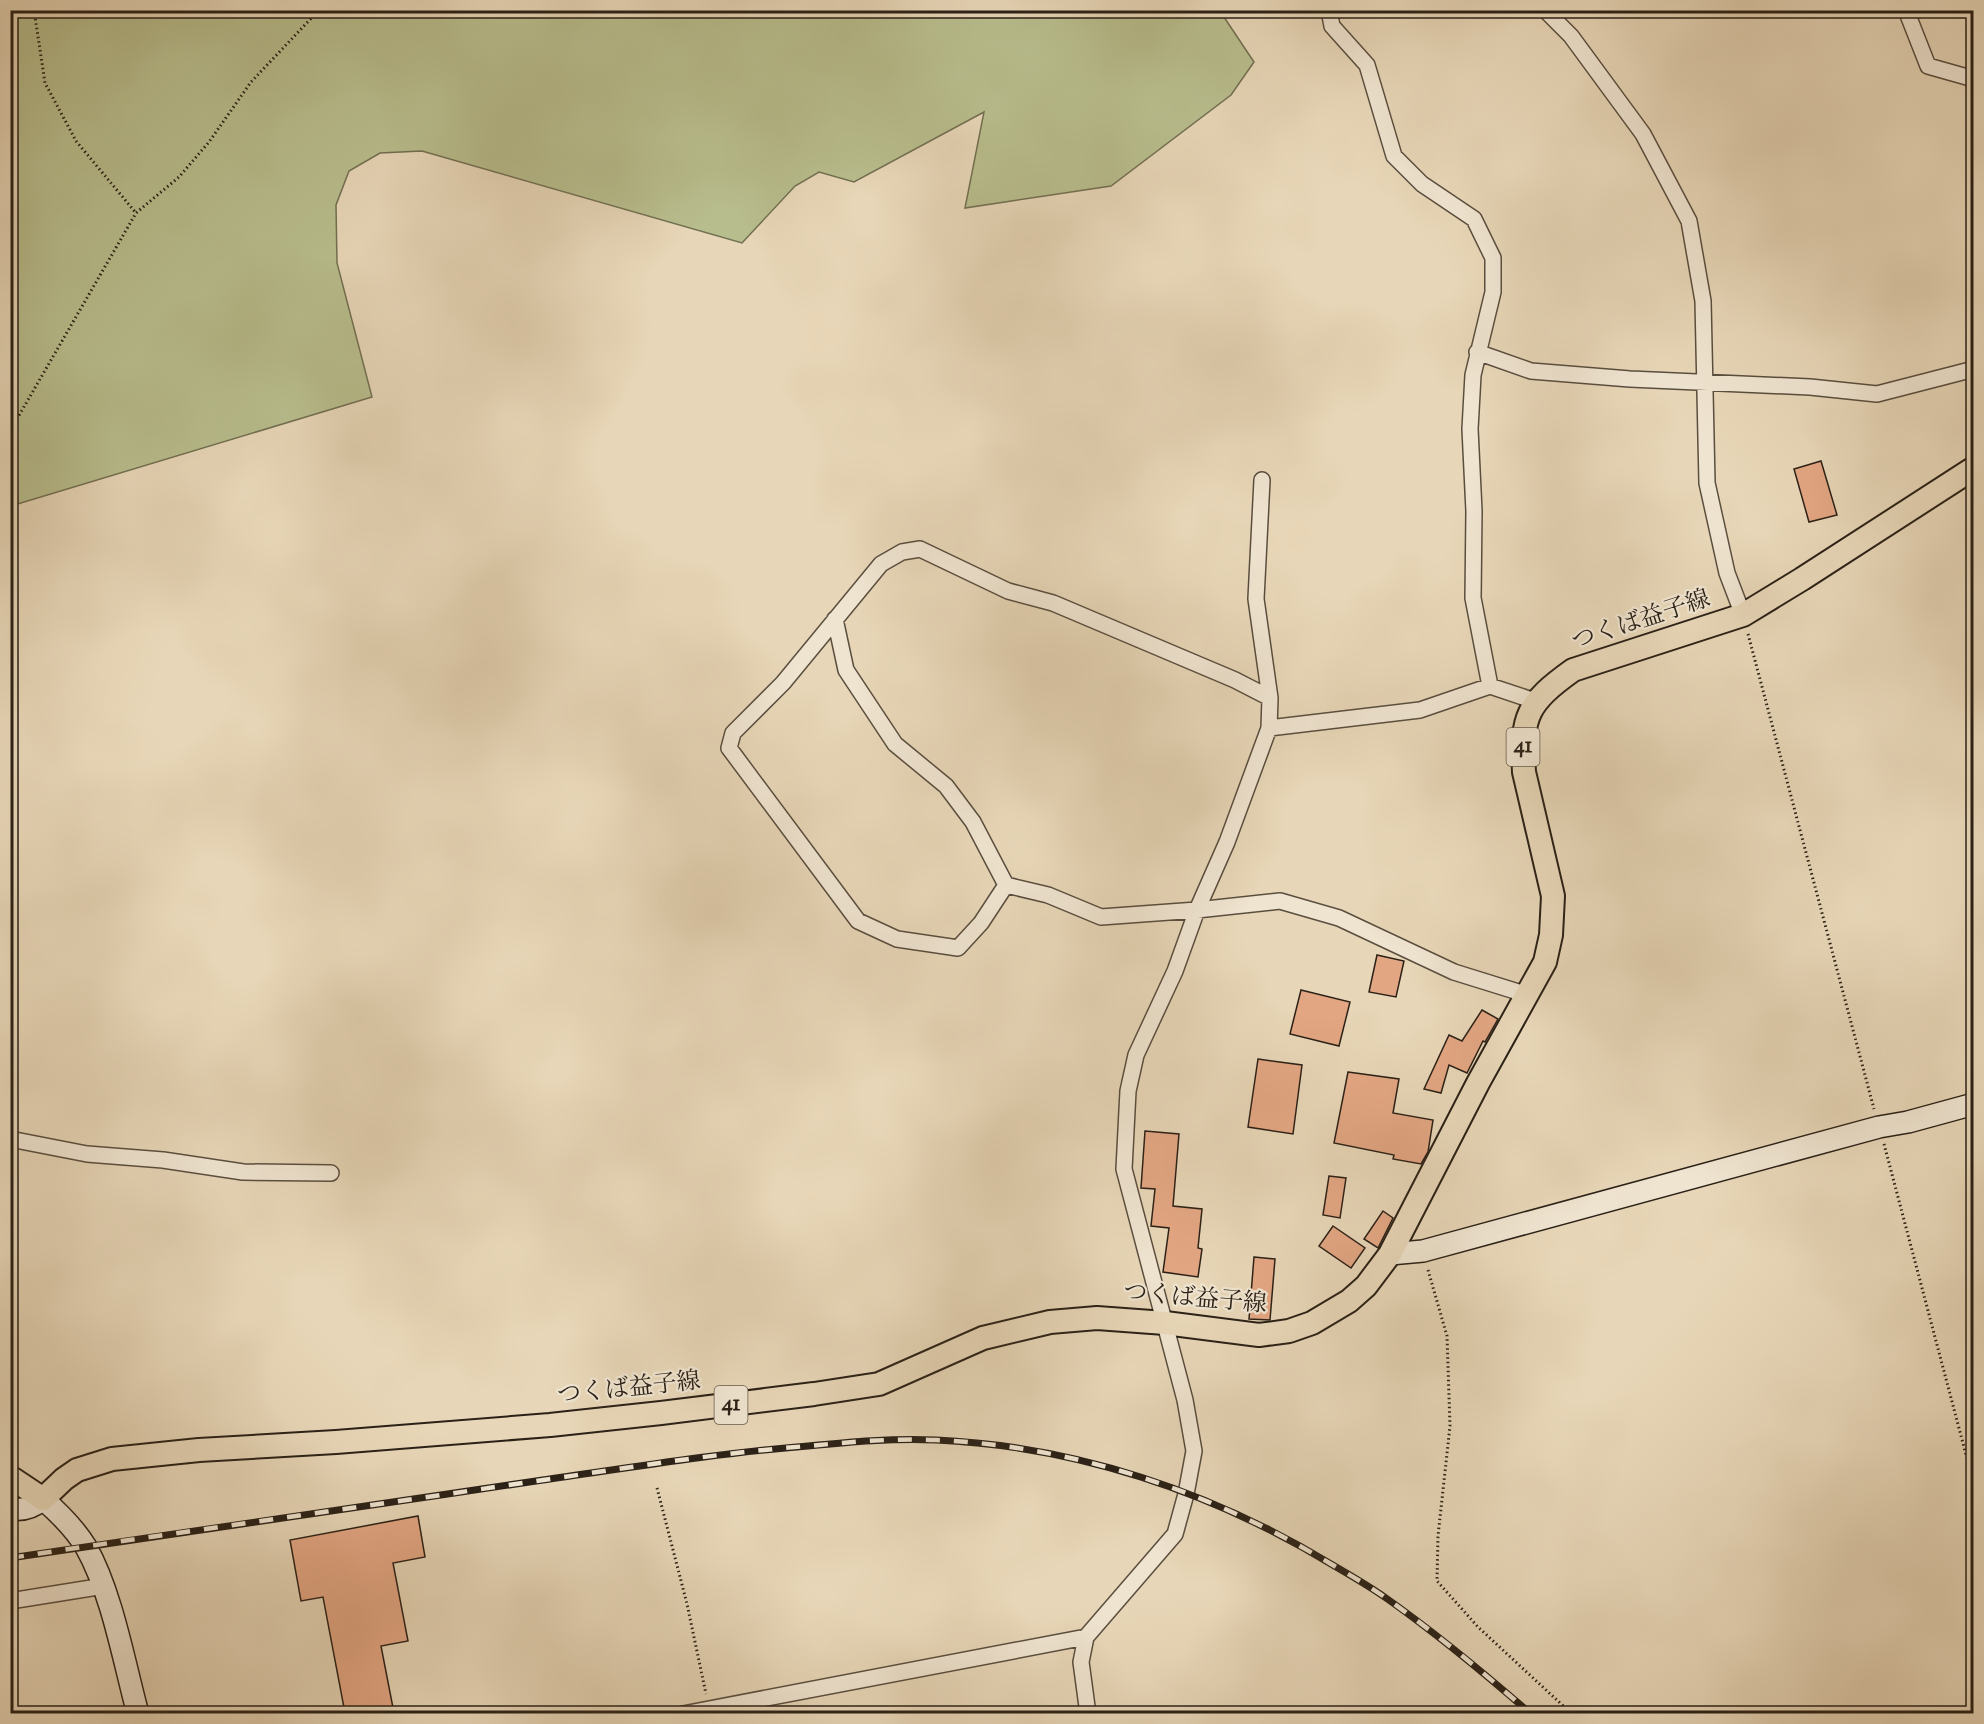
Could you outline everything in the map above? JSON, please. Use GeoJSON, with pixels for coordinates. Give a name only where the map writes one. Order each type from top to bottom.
{"type":"FeatureCollection","features":[{"type":"Feature","properties":{"kind":"main road","name":"つくば益子線"},"geometry":{"type":"LineString","coordinates":[[43,1499],[77,1470],[112,1459],[199,1450],[550,1425],[814,1394],[879,1384],[983,1338],[1039,1324],[1097,1318],[1165,1323],[1259,1335],[1289,1331],[1312,1323],[1349,1301],[1366,1286],[1390,1254],[1478,1083],[1545,962],[1551,935],[1553,896],[1524,772],[1523,734],[1527,716],[1535,701],[1573,670],[1743,615],[1974,468]]}},
{"type":"Feature","properties":{"kind":"main road"},"geometry":{"type":"LineString","coordinates":[[10,1477],[43,1499]]}},
{"type":"Feature","properties":{"kind":"street"},"geometry":{"type":"LineString","coordinates":[[1329,10],[1332,26],[1367,65],[1394,156],[1422,184],[1474,219],[1493,258],[1493,292],[1473,375],[1470,429],[1474,512],[1473,598],[1490,686]]}},
{"type":"Feature","properties":{"kind":"street"},"geometry":{"type":"LineString","coordinates":[[1545,10],[1571,36],[1643,134],[1689,221],[1703,300],[1707,483],[1727,573],[1743,615]]}},
{"type":"Feature","properties":{"kind":"street"},"geometry":{"type":"LineString","coordinates":[[1906,10],[1928,66],[1974,79]]}},
{"type":"Feature","properties":{"kind":"street"},"geometry":{"type":"LineString","coordinates":[[1478,352],[1531,371],[1705,383],[1810,387],[1877,394],[1974,369]]}},
{"type":"Feature","properties":{"kind":"street"},"geometry":{"type":"LineString","coordinates":[[1088,1713],[1081,1662],[1086,1637],[1175,1534],[1194,1451],[1185,1400],[1124,1169],[1128,1091],[1136,1055],[1175,971],[1197,910],[1227,842],[1269,728],[1270,698],[1256,599],[1262,480]]}},
{"type":"Feature","properties":{"kind":"street"},"geometry":{"type":"LineString","coordinates":[[1006,885],[981,922],[958,948],[897,939],[858,921],[729,748],[733,733],[783,683],[881,564],[902,552],[921,549],[1008,591],[1053,603],[1235,680],[1270,698]]}},
{"type":"Feature","properties":{"kind":"street"},"geometry":{"type":"LineString","coordinates":[[835,620],[846,670],[894,744],[945,786],[973,822],[1006,885],[1048,895],[1101,917],[1280,901],[1339,918],[1454,972],[1528,995]]}},
{"type":"Feature","properties":{"kind":"street"},"geometry":{"type":"LineString","coordinates":[[1269,728],[1420,710],[1490,686],[1535,701]]}},
{"type":"Feature","properties":{"kind":"street"},"geometry":{"type":"LineString","coordinates":[[1390,1254],[1423,1251],[1879,1127],[1908,1122],[1974,1104]]}},
{"type":"Feature","properties":{"kind":"street"},"geometry":{"type":"LineString","coordinates":[[10,1139],[87,1154],[163,1160],[243,1172],[331,1173]]}},
{"type":"Feature","properties":{"kind":"street"},"geometry":{"type":"LineString","coordinates":[[10,1509],[27,1509],[37,1505],[43,1499],[63,1517],[85,1546],[104,1586],[138,1713]]}},
{"type":"Feature","properties":{"kind":"street"},"geometry":{"type":"LineString","coordinates":[[10,1601],[104,1586]]}},
{"type":"Feature","properties":{"kind":"street"},"geometry":{"type":"LineString","coordinates":[[683,1713],[1086,1637]]}},
{"type":"Feature","properties":{"kind":"path"},"geometry":{"type":"LineString","coordinates":[[34,10],[45,84],[76,141],[136,213]]}},
{"type":"Feature","properties":{"kind":"path"},"geometry":{"type":"LineString","coordinates":[[10,431],[136,213],[179,177],[209,142],[251,82],[319,10]]}},
{"type":"Feature","properties":{"kind":"path"},"geometry":{"type":"LineString","coordinates":[[1743,615],[1974,1485]]}},
{"type":"Feature","properties":{"kind":"path"},"geometry":{"type":"LineString","coordinates":[[1423,1251],[1447,1336],[1450,1426],[1438,1536],[1437,1581],[1478,1627],[1572,1713]]}},
{"type":"Feature","properties":{"kind":"path"},"geometry":{"type":"LineString","coordinates":[[657,1488],[687,1604],[709,1709]]}},
{"type":"Feature","properties":{"kind":"green space"},"geometry":{"type":"Polygon","coordinates":[[[11,11],[1220,11],[1254,62],[1231,95],[1111,186],[965,208],[984,112],[854,182],[819,172],[795,186],[742,243],[422,151],[380,153],[349,171],[336,205],[337,263],[372,397],[11,506],[11,11]]]}},
{"type":"Feature","properties":{"kind":"building"},"geometry":{"type":"Polygon","coordinates":[[[1821,461],[1837,515],[1809,522],[1794,469],[1821,461]]]}},
{"type":"Feature","properties":{"kind":"building"},"geometry":{"type":"Polygon","coordinates":[[[1377,955],[1404,961],[1396,997],[1369,992],[1377,955]]]}},
{"type":"Feature","properties":{"kind":"building"},"geometry":{"type":"Polygon","coordinates":[[[1301,990],[1350,1002],[1339,1046],[1290,1034],[1301,990]]]}},
{"type":"Feature","properties":{"kind":"building"},"geometry":{"type":"Polygon","coordinates":[[[1482,1010],[1498,1019],[1485,1042],[1483,1041],[1467,1073],[1449,1065],[1441,1093],[1424,1089],[1449,1035],[1462,1041],[1482,1010]]]}},
{"type":"Feature","properties":{"kind":"building"},"geometry":{"type":"Polygon","coordinates":[[[1258,1059],[1302,1065],[1293,1134],[1248,1127],[1258,1059]]]}},
{"type":"Feature","properties":{"kind":"building"},"geometry":{"type":"Polygon","coordinates":[[[1348,1072],[1399,1079],[1393,1113],[1433,1120],[1428,1152],[1421,1164],[1393,1159],[1394,1155],[1334,1143],[1348,1072]]]}},
{"type":"Feature","properties":{"kind":"building"},"geometry":{"type":"Polygon","coordinates":[[[1145,1131],[1179,1134],[1173,1206],[1202,1209],[1198,1248],[1202,1249],[1198,1277],[1163,1272],[1169,1228],[1151,1226],[1155,1189],[1141,1188],[1145,1131]]]}},
{"type":"Feature","properties":{"kind":"building"},"geometry":{"type":"Polygon","coordinates":[[[1329,1176],[1346,1178],[1340,1218],[1323,1215],[1329,1176]]]}},
{"type":"Feature","properties":{"kind":"building"},"geometry":{"type":"Polygon","coordinates":[[[1383,1211],[1393,1218],[1378,1248],[1364,1239],[1383,1211]]]}},
{"type":"Feature","properties":{"kind":"building"},"geometry":{"type":"Polygon","coordinates":[[[1333,1226],[1365,1248],[1351,1268],[1319,1246],[1333,1226]]]}},
{"type":"Feature","properties":{"kind":"building"},"geometry":{"type":"Polygon","coordinates":[[[1254,1257],[1275,1259],[1270,1320],[1249,1319],[1254,1257]]]}},
{"type":"Feature","properties":{"kind":"building"},"geometry":{"type":"Polygon","coordinates":[[[418,1516],[425,1557],[393,1563],[408,1641],[381,1646],[394,1713],[345,1713],[323,1597],[301,1601],[290,1540],[418,1516]]]}},
{"type":"Feature","properties":{"kind":"railway"},"geometry":{"type":"LineString","coordinates":[[10,1558],[740,1453],[888,1440],[936,1440],[988,1444],[1040,1452],[1141,1477],[1239,1515],[1286,1538],[1386,1598],[1460,1654],[1531,1714]]}}]}
